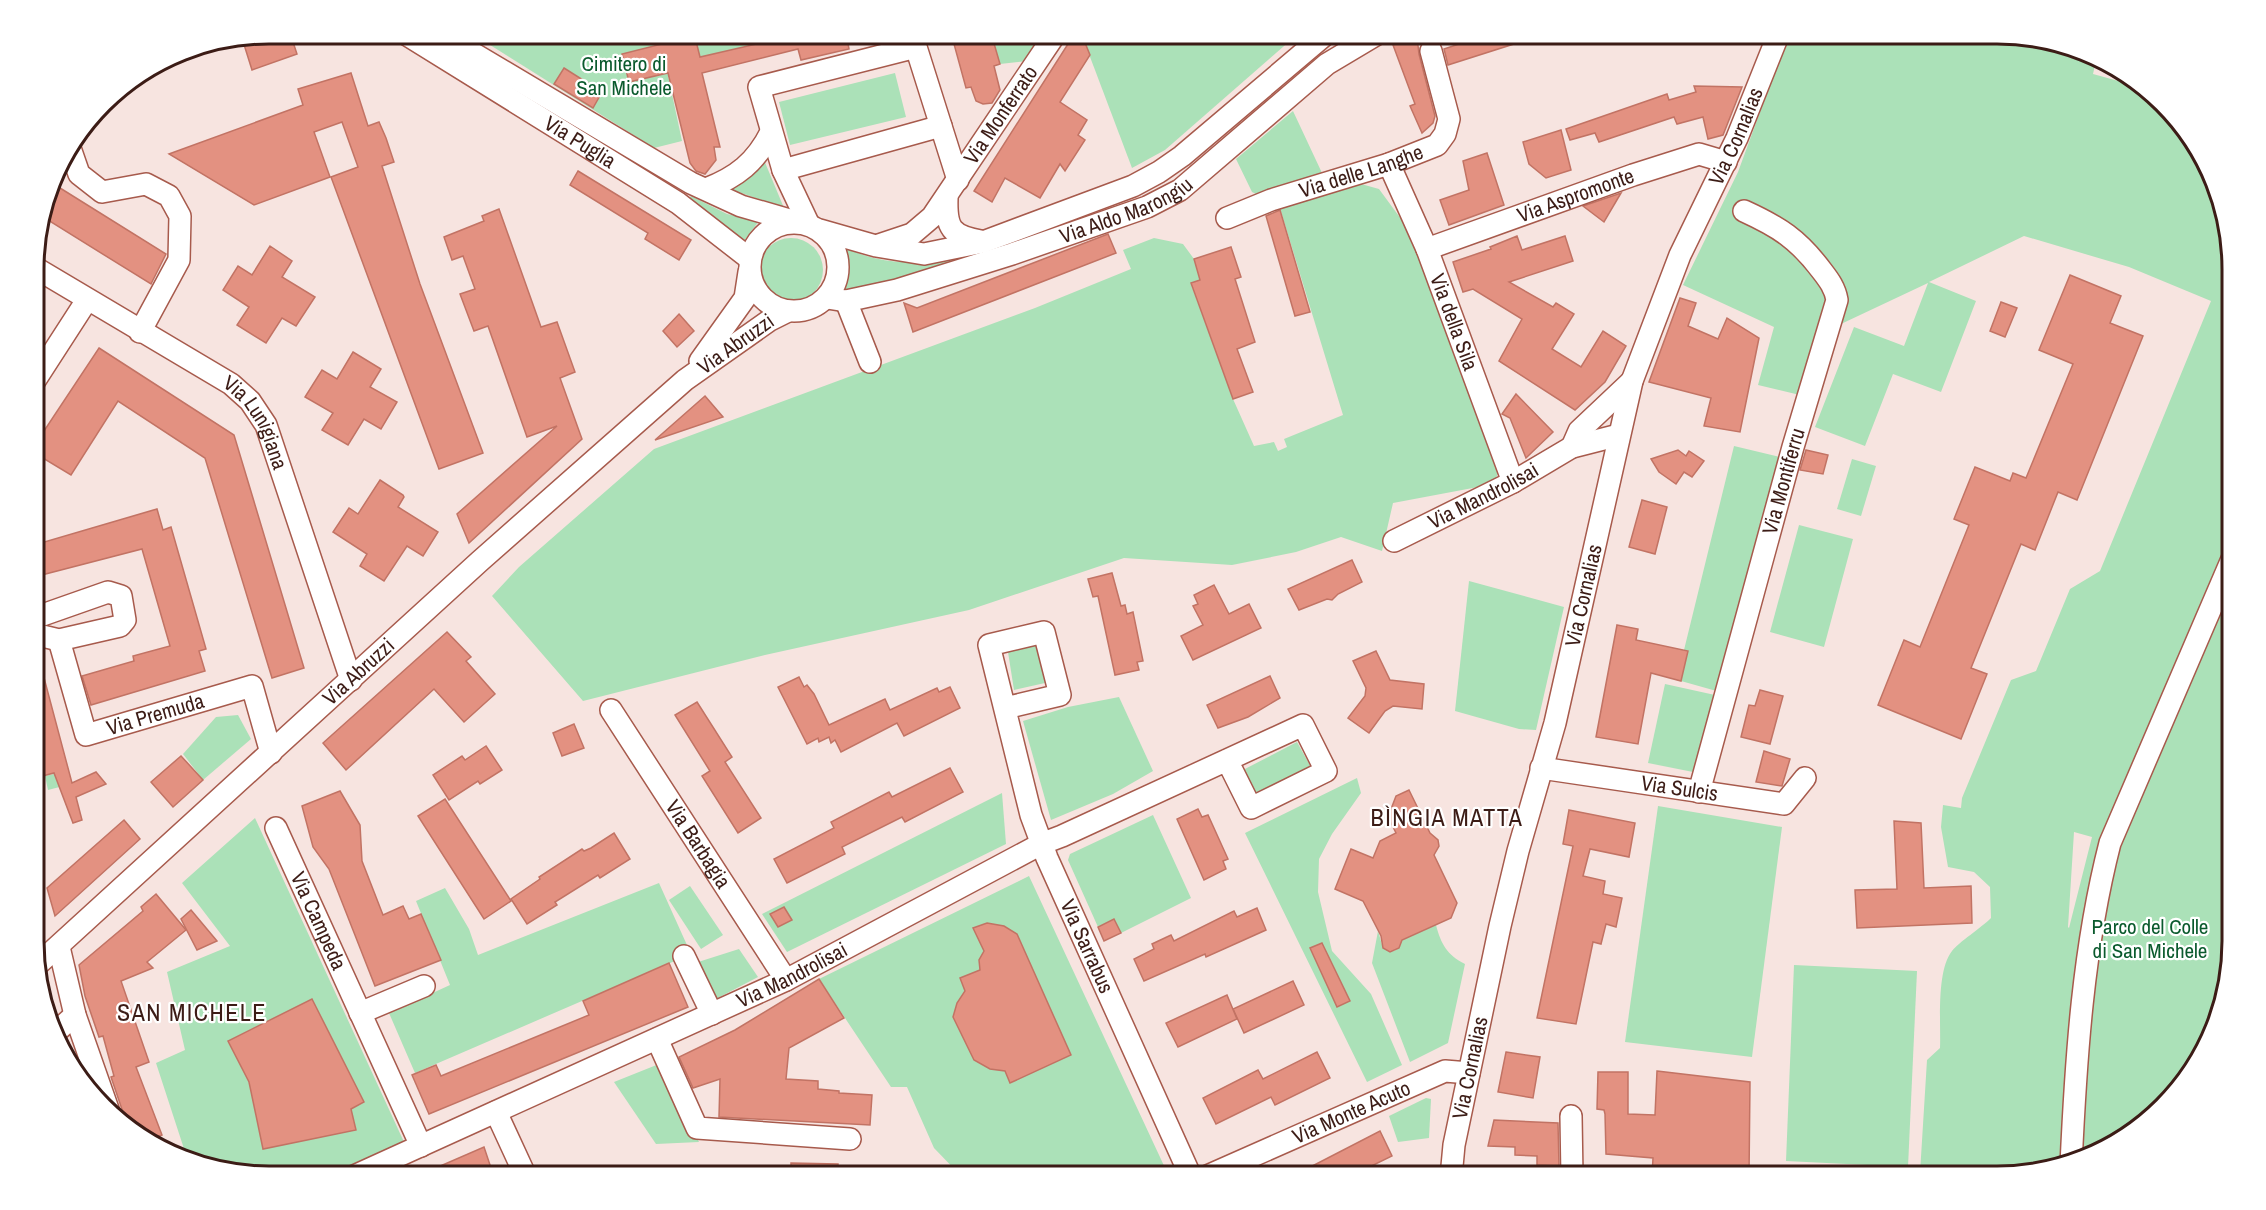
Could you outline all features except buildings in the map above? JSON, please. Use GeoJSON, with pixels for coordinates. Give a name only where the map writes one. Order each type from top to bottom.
{"type":"FeatureCollection","features":[{"type":"Feature","properties":{"kind":"street","name":"Via Puglia"},"geometry":{"type":"LineString","coordinates":[[422,44],[678,202],[750,264]]}},
{"type":"Feature","properties":{"kind":"street","name":"Via Puglia"},"geometry":{"type":"LineString","coordinates":[[458,44],[706,189],[741,206],[810,226]]}},
{"type":"Feature","properties":{"kind":"street","name":"Via Monferrato"},"geometry":{"type":"LineString","coordinates":[[876,246],[912,234],[932,217],[1049,44]]}},
{"type":"Feature","properties":{"kind":"street","name":"Via Aldo Marongiu"},"geometry":{"type":"LineString","coordinates":[[810,226],[876,246],[924,254],[983,242],[1133,186],[1159,172],[1314,44]]}},
{"type":"Feature","properties":{"kind":"street","name":"Via Aldo Marongiu"},"geometry":{"type":"LineString","coordinates":[[836,299],[908,287],[1147,207],[1180,190],[1327,64],[1361,44]]}},
{"type":"Feature","properties":{"kind":"street","name":"Via Cornalias"},"geometry":{"type":"LineString","coordinates":[[1452,1166],[1454,1145],[1503,915],[1540,768],[1555,723],[1632,381],[1680,255],[1726,162],[1774,44]]}},
{"type":"Feature","properties":{"kind":"street"},"geometry":{"type":"LineString","coordinates":[[870,362],[836,299],[838,255],[831,241],[810,226],[783,170],[759,87],[916,47],[941,126],[952,189],[946,218],[960,237],[983,242]]}},
{"type":"Feature","properties":{"kind":"street","name":"Via delle Langhe"},"geometry":{"type":"LineString","coordinates":[[1227,218],[1282,197],[1389,164],[1437,145],[1445,134],[1449,119],[1431,51]]}},
{"type":"Feature","properties":{"kind":"street"},"geometry":{"type":"LineString","coordinates":[[783,170],[941,126]]}},
{"type":"Feature","properties":{"kind":"street"},"geometry":{"type":"LineString","coordinates":[[706,189],[735,176],[753,163],[771,132]]}},
{"type":"Feature","properties":{"kind":"street","name":"Via Aspromonte"},"geometry":{"type":"LineString","coordinates":[[1427,249],[1633,175],[1699,154],[1726,162]]}},
{"type":"Feature","properties":{"kind":"street"},"geometry":{"type":"LineString","coordinates":[[73,157],[79,174],[102,192],[146,184],[169,196],[180,216],[178,260],[140,332]]}},
{"type":"Feature","properties":{"kind":"street","name":"Via della Sila"},"geometry":{"type":"LineString","coordinates":[[1389,164],[1427,249],[1514,482]]}},
{"type":"Feature","properties":{"kind":"street","name":"Via Montiferru"},"geometry":{"type":"LineString","coordinates":[[1699,792],[1793,447],[1837,300],[1830,282],[1794,237],[1744,211]]}},
{"type":"Feature","properties":{"kind":"street"},"geometry":{"type":"LineString","coordinates":[[810,226],[781,224],[770,229],[757,242],[750,264],[753,284],[761,297],[774,306],[788,311],[802,311],[836,299]]}},
{"type":"Feature","properties":{"kind":"street","name":"Via Abruzzi"},"geometry":{"type":"LineString","coordinates":[[685,380],[730,323],[746,298],[750,264]]}},
{"type":"Feature","properties":{"kind":"street","name":"Via Lunigiana"},"geometry":{"type":"LineString","coordinates":[[44,273],[231,384],[250,401],[267,425],[351,680]]}},
{"type":"Feature","properties":{"kind":"street"},"geometry":{"type":"LineString","coordinates":[[44,367],[87,300]]}},
{"type":"Feature","properties":{"kind":"street","name":"Via Abruzzi"},"geometry":{"type":"LineString","coordinates":[[44,959],[480,561],[685,380],[770,320],[788,311]]}},
{"type":"Feature","properties":{"kind":"street","name":"Via Mandrolisai"},"geometry":{"type":"LineString","coordinates":[[1572,447],[1579,431],[1632,381]]}},
{"type":"Feature","properties":{"kind":"street","name":"Via Mandrolisai"},"geometry":{"type":"LineString","coordinates":[[1394,541],[1514,482],[1572,447],[1619,435]]}},
{"type":"Feature","properties":{"kind":"street"},"geometry":{"type":"LineString","coordinates":[[2072,1154],[2082,999],[2105,863],[2115,832],[2222,583]]}},
{"type":"Feature","properties":{"kind":"street"},"geometry":{"type":"LineString","coordinates":[[44,614],[108,592],[121,596],[125,620],[120,626],[59,640],[44,636]]}},
{"type":"Feature","properties":{"kind":"street","name":"Via Premuda"},"geometry":{"type":"LineString","coordinates":[[59,640],[86,735],[252,686],[271,753]]}},
{"type":"Feature","properties":{"kind":"street","name":"Via Sarrabus"},"geometry":{"type":"LineString","coordinates":[[1005,708],[1031,815],[1041,844],[1186,1166]]}},
{"type":"Feature","properties":{"kind":"street","name":"Via Barbagia"},"geometry":{"type":"LineString","coordinates":[[611,710],[786,980]]}},
{"type":"Feature","properties":{"kind":"street","name":"Via Mandrolisai"},"geometry":{"type":"LineString","coordinates":[[376,1166],[786,980],[1041,844],[1303,725],[1326,771],[1251,808],[1227,760]]}},
{"type":"Feature","properties":{"kind":"street","name":"Via Sulcis"},"geometry":{"type":"LineString","coordinates":[[1540,768],[1784,804],[1805,778]]}},
{"type":"Feature","properties":{"kind":"street","name":"Via Campeda"},"geometry":{"type":"LineString","coordinates":[[276,828],[421,1146]]}},
{"type":"Feature","properties":{"kind":"street"},"geometry":{"type":"LineString","coordinates":[[59,946],[75,1015],[103,1094]]}},
{"type":"Feature","properties":{"kind":"street"},"geometry":{"type":"LineString","coordinates":[[684,956],[712,1014]]}},
{"type":"Feature","properties":{"kind":"street"},"geometry":{"type":"LineString","coordinates":[[360,1013],[424,986]]}},
{"type":"Feature","properties":{"kind":"street"},"geometry":{"type":"LineString","coordinates":[[61,1028],[75,1015]]}},
{"type":"Feature","properties":{"kind":"street"},"geometry":{"type":"LineString","coordinates":[[657,1039],[697,1128],[850,1139]]}},
{"type":"Feature","properties":{"kind":"street","name":"Via Monte Acuto"},"geometry":{"type":"LineString","coordinates":[[1230,1166],[1445,1071],[1469,1073]]}},
{"type":"Feature","properties":{"kind":"street"},"geometry":{"type":"LineString","coordinates":[[495,1112],[521,1166]]}},
{"type":"Feature","properties":{"kind":"street"},"geometry":{"type":"LineString","coordinates":[[1572,1116],[1572,1166]]}},
{"type":"Feature","properties":{"kind":"green space","name":"Cimitero di San Michele"},"geometry":{"type":"Polygon","coordinates":[[[489,44],[661,44],[682,141],[654,148],[489,44]]]}},
{"type":"Feature","properties":{"kind":"green space"},"geometry":{"type":"Polygon","coordinates":[[[697,44],[757,44],[700,57],[697,44]]]}},
{"type":"Feature","properties":{"kind":"green space"},"geometry":{"type":"Polygon","coordinates":[[[994,44],[1037,44],[1027,61],[1000,64],[994,44]]]}},
{"type":"Feature","properties":{"kind":"green space"},"geometry":{"type":"Polygon","coordinates":[[[1085,44],[1286,44],[1165,150],[1132,168],[1085,44]]]}},
{"type":"Feature","properties":{"kind":"green space","name":"Parco del Colle di San Michele"},"geometry":{"type":"Polygon","coordinates":[[[1785,44],[2013,44],[2070,55],[2095,66],[2093,74],[2126,83],[2146,99],[2176,131],[2199,169],[2215,210],[2222,253],[2221,971],[2211,1014],[2185,1067],[2146,1111],[2123,1129],[2097,1143],[2070,1155],[2027,1165],[1920,1166],[1927,1060],[1940,1048],[1941,984],[1947,960],[1960,943],[1991,918],[1990,887],[1974,872],[1948,867],[1941,827],[1943,805],[1961,808],[1962,798],[2011,680],[2036,671],[2070,589],[2100,571],[2211,301],[2129,267],[2024,236],[1929,282],[1976,301],[1941,392],[1893,374],[1865,446],[1815,427],[1854,327],[1904,346],[1928,283],[1824,332],[1804,396],[1758,385],[1774,327],[1683,285],[1738,172],[1785,44]],[[2074,832],[2068,927],[2092,837],[2074,832]]]}},
{"type":"Feature","properties":{"kind":"green space"},"geometry":{"type":"Polygon","coordinates":[[[895,73],[906,117],[790,145],[779,102],[895,73]]]}},
{"type":"Feature","properties":{"kind":"green space"},"geometry":{"type":"Polygon","coordinates":[[[1293,111],[1322,173],[1379,189],[1404,223],[1422,261],[1499,470],[1494,484],[1393,503],[1382,551],[1341,537],[1296,552],[1232,565],[1124,558],[969,610],[765,655],[583,701],[492,596],[519,567],[654,449],[1035,308],[1131,269],[1123,250],[1154,238],[1183,244],[1194,259],[1200,280],[1191,284],[1233,399],[1254,446],[1274,442],[1278,451],[1287,447],[1284,439],[1343,415],[1279,205],[1252,192],[1236,159],[1293,111]]]}},
{"type":"Feature","properties":{"kind":"green space"},"geometry":{"type":"Polygon","coordinates":[[[764,160],[784,208],[730,189],[750,176],[764,160]]]}},
{"type":"Feature","properties":{"kind":"green space"},"geometry":{"type":"Polygon","coordinates":[[[691,196],[727,214],[759,221],[740,246],[721,223],[688,200],[691,196]]]}},
{"type":"Feature","properties":{"kind":"green space"},"geometry":{"type":"Polygon","coordinates":[[[785,238],[797,238],[814,247],[821,258],[823,270],[821,282],[814,293],[797,302],[785,302],[773,297],[764,288],[759,276],[759,264],[764,252],[773,243],[785,238]]]}},
{"type":"Feature","properties":{"kind":"green space"},"geometry":{"type":"Polygon","coordinates":[[[1002,244],[1005,250],[923,274],[840,291],[848,275],[847,249],[868,257],[907,262],[942,258],[1002,244]]]}},
{"type":"Feature","properties":{"kind":"green space"},"geometry":{"type":"Polygon","coordinates":[[[1734,446],[1780,457],[1720,692],[1681,681],[1688,651],[1684,650],[1734,446]]]}},
{"type":"Feature","properties":{"kind":"green space"},"geometry":{"type":"Polygon","coordinates":[[[1852,459],[1876,466],[1861,516],[1837,509],[1852,459]]]}},
{"type":"Feature","properties":{"kind":"green space"},"geometry":{"type":"Polygon","coordinates":[[[1799,525],[1853,539],[1824,647],[1770,632],[1799,525]]]}},
{"type":"Feature","properties":{"kind":"green space"},"geometry":{"type":"Polygon","coordinates":[[[1469,581],[1564,607],[1536,730],[1519,729],[1455,711],[1469,581]]]}},
{"type":"Feature","properties":{"kind":"green space"},"geometry":{"type":"Polygon","coordinates":[[[1036,645],[1045,683],[1014,690],[1008,652],[1036,645]]]}},
{"type":"Feature","properties":{"kind":"green space"},"geometry":{"type":"Polygon","coordinates":[[[1665,684],[1715,695],[1698,773],[1648,763],[1665,684]]]}},
{"type":"Feature","properties":{"kind":"green space"},"geometry":{"type":"Polygon","coordinates":[[[1119,697],[1153,771],[1113,794],[1051,820],[1023,721],[1068,707],[1119,697]]]}},
{"type":"Feature","properties":{"kind":"green space"},"geometry":{"type":"Polygon","coordinates":[[[238,715],[251,739],[203,780],[183,754],[216,717],[238,715]]]}},
{"type":"Feature","properties":{"kind":"green space"},"geometry":{"type":"Polygon","coordinates":[[[1297,742],[1312,769],[1256,796],[1243,770],[1297,742]]]}},
{"type":"Feature","properties":{"kind":"green space"},"geometry":{"type":"Polygon","coordinates":[[[67,771],[71,784],[48,790],[45,776],[67,771]]]}},
{"type":"Feature","properties":{"kind":"green space"},"geometry":{"type":"Polygon","coordinates":[[[1357,778],[1361,793],[1332,834],[1319,859],[1318,892],[1332,951],[1371,994],[1402,1065],[1367,1082],[1245,833],[1357,778]]]}},
{"type":"Feature","properties":{"kind":"green space"},"geometry":{"type":"Polygon","coordinates":[[[1002,793],[1006,844],[787,952],[762,914],[1002,793]]]}},
{"type":"Feature","properties":{"kind":"green space"},"geometry":{"type":"Polygon","coordinates":[[[1658,806],[1782,827],[1752,1057],[1625,1042],[1658,806]]]}},
{"type":"Feature","properties":{"kind":"green space"},"geometry":{"type":"Polygon","coordinates":[[[1153,815],[1191,898],[1121,933],[1114,919],[1098,927],[1068,860],[1070,854],[1153,815]]]}},
{"type":"Feature","properties":{"kind":"green space"},"geometry":{"type":"Polygon","coordinates":[[[255,818],[404,1142],[348,1166],[239,1165],[210,1159],[184,1150],[156,1063],[185,1050],[167,972],[230,946],[182,883],[255,818]],[[312,999],[228,1041],[249,1082],[263,1149],[356,1129],[351,1109],[364,1102],[312,999]]]}},
{"type":"Feature","properties":{"kind":"green space"},"geometry":{"type":"Polygon","coordinates":[[[1029,876],[1164,1166],[951,1166],[934,1148],[907,1087],[891,1087],[819,979],[1029,876]]]}},
{"type":"Feature","properties":{"kind":"green space"},"geometry":{"type":"Polygon","coordinates":[[[659,883],[691,954],[415,1073],[389,1013],[450,985],[416,901],[445,888],[469,929],[478,955],[659,883]]]}},
{"type":"Feature","properties":{"kind":"green space"},"geometry":{"type":"Polygon","coordinates":[[[690,886],[723,935],[701,949],[669,900],[690,886]]]}},
{"type":"Feature","properties":{"kind":"green space"},"geometry":{"type":"Polygon","coordinates":[[[1436,925],[1446,948],[1465,964],[1448,1043],[1410,1062],[1372,963],[1378,931],[1383,948],[1394,951],[1399,948],[1401,940],[1436,925]]]}},
{"type":"Feature","properties":{"kind":"green space"},"geometry":{"type":"Polygon","coordinates":[[[739,949],[758,977],[714,1000],[695,963],[739,949]]]}},
{"type":"Feature","properties":{"kind":"green space"},"geometry":{"type":"Polygon","coordinates":[[[1794,965],[1917,971],[1908,1166],[1786,1161],[1794,965]]]}},
{"type":"Feature","properties":{"kind":"green space"},"geometry":{"type":"Polygon","coordinates":[[[659,1064],[699,1142],[656,1144],[614,1082],[659,1064]]]}},
{"type":"Feature","properties":{"kind":"green space"},"geometry":{"type":"Polygon","coordinates":[[[1426,1098],[1431,1099],[1429,1138],[1398,1142],[1389,1116],[1426,1098]]]}},
{"type":"Feature","properties":{"kind":"district","name":"BÌNGIA MATTA"},"geometry":{"type":"Point","coordinates":[1447,818]}},
{"type":"Feature","properties":{"kind":"district","name":"SAN MICHELE"},"geometry":{"type":"Point","coordinates":[192,1013]}}]}
